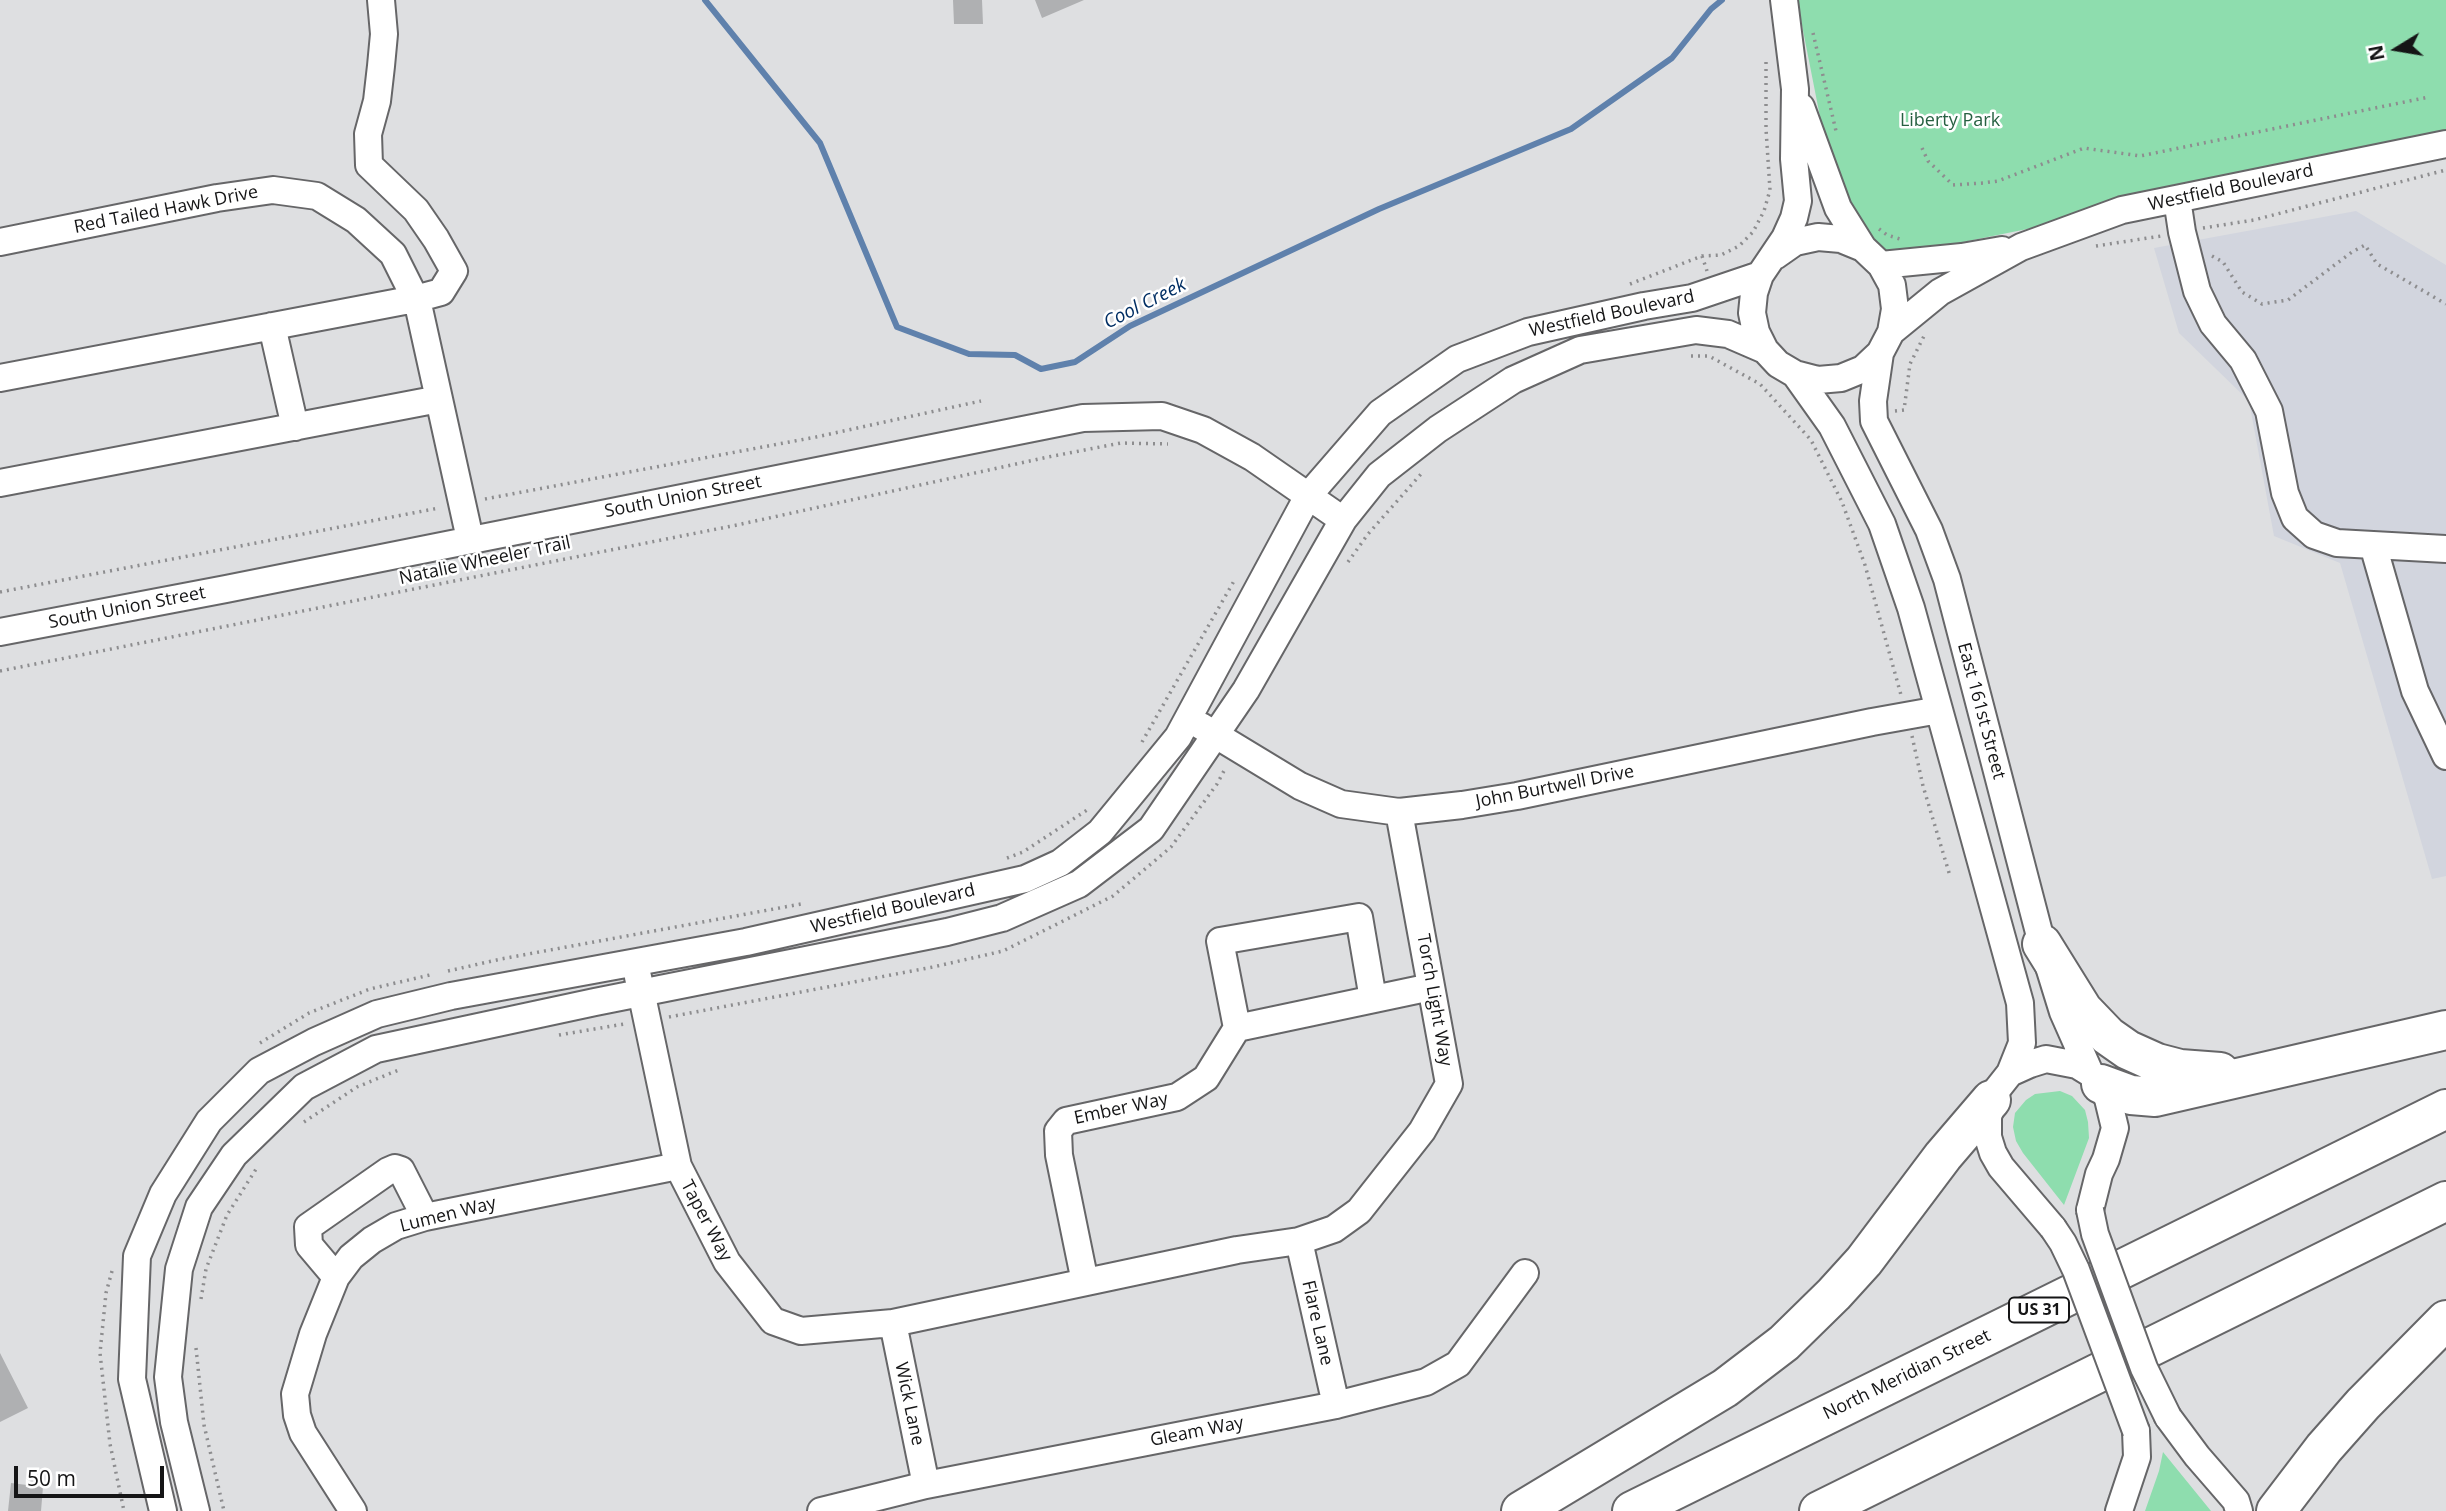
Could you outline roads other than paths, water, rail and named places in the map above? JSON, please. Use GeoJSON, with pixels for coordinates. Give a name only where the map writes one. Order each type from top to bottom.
{"type":"FeatureCollection","features":[{"type":"Feature","properties":{"kind":"highway"},"geometry":{"type":"LineString","coordinates":[[2042,944],[2083,1010],[2128,1050],[2160,1065],[2180,1069],[2258,1075]]}},
{"type":"Feature","properties":{"kind":"highway"},"geometry":{"type":"LineString","coordinates":[[2096,1079],[2131,1095],[2155,1097],[2446,1030]]}},
{"type":"Feature","properties":{"kind":"highway"},"geometry":{"type":"LineString","coordinates":[[1521,1511],[1725,1388],[1784,1343],[1864,1261],[1943,1156],[2001,1087]]}},
{"type":"Feature","properties":{"kind":"highway","name":"North Meridian Street"},"geometry":{"type":"LineString","coordinates":[[1632,1511],[2446,1109]]}},
{"type":"Feature","properties":{"kind":"highway"},"geometry":{"type":"LineString","coordinates":[[1819,1511],[2446,1201]]}},
{"type":"Feature","properties":{"kind":"highway"},"geometry":{"type":"LineString","coordinates":[[2276,1511],[2324,1448],[2355,1413],[2399,1365],[2446,1321]]}},
{"type":"Feature","properties":{"kind":"street"},"geometry":{"type":"LineString","coordinates":[[0,378],[441,292],[454,271],[436,239],[416,210],[369,165],[368,134],[377,101],[382,66],[384,34],[381,0]]}},
{"type":"Feature","properties":{"kind":"street"},"geometry":{"type":"LineString","coordinates":[[1784,0],[1795,89],[1794,159],[1798,201],[1794,218],[1754,293],[1752,313],[1756,332],[1765,350],[1778,364],[1795,374],[1818,380],[1841,378],[1863,369],[1886,343],[1895,309],[1892,285],[1874,247],[1838,208],[1795,89]]}},
{"type":"Feature","properties":{"kind":"street","name":"Westfield Boulevard"},"geometry":{"type":"LineString","coordinates":[[1886,343],[1940,292],[2021,247],[2122,210],[2446,144]]}},
{"type":"Feature","properties":{"kind":"street","name":"Red Tailed Hawk Drive"},"geometry":{"type":"LineString","coordinates":[[0,242],[217,198],[273,190],[317,196],[356,220],[393,254],[415,299],[470,539]]}},
{"type":"Feature","properties":{"kind":"street"},"geometry":{"type":"LineString","coordinates":[[2177,199],[2197,291],[2213,324],[2243,360],[2259,386],[2269,411],[2285,493],[2295,518],[2314,534],[2337,543],[2446,550]]}},
{"type":"Feature","properties":{"kind":"street"},"geometry":{"type":"LineString","coordinates":[[1768,265],[1794,243],[1818,237],[1874,247]]}},
{"type":"Feature","properties":{"kind":"street","name":"Westfield Boulevard"},"geometry":{"type":"LineString","coordinates":[[1874,247],[1962,257],[2021,247]]}},
{"type":"Feature","properties":{"kind":"street","name":"Westfield Boulevard"},"geometry":{"type":"LineString","coordinates":[[163,1511],[132,1379],[137,1255],[163,1194],[209,1121],[259,1071],[314,1042],[377,1014],[451,996],[746,942],[1026,879],[1059,863],[1100,832],[1178,737],[1308,496],[1380,413],[1457,359],[1528,331],[1692,298],[1768,265]]}},
{"type":"Feature","properties":{"kind":"street"},"geometry":{"type":"LineString","coordinates":[[272,326],[295,427]]}},
{"type":"Feature","properties":{"kind":"street","name":"Westfield Boulevard"},"geometry":{"type":"LineString","coordinates":[[196,1511],[174,1422],[168,1377],[179,1269],[199,1207],[234,1155],[304,1087],[376,1049],[947,932],[1002,918],[1079,884],[1151,829],[1246,690],[1343,520],[1379,475],[1438,429],[1513,380],[1580,350],[1696,330],[1728,334],[1765,350]]}},
{"type":"Feature","properties":{"kind":"street","name":"East 161st Street"},"geometry":{"type":"LineString","coordinates":[[1886,343],[1873,401],[1874,421],[1929,530],[1947,579],[2042,944],[2063,1012],[2108,1099],[2115,1128],[2095,1185],[2090,1210],[2095,1234],[2144,1368],[2168,1416],[2197,1456],[2230,1493],[2239,1511]]}},
{"type":"Feature","properties":{"kind":"street"},"geometry":{"type":"LineString","coordinates":[[1795,374],[1832,426],[1882,523],[1911,608],[2020,1003],[2022,1043],[1988,1117],[1988,1136],[1993,1153],[2063,1243],[2076,1270],[2137,1431],[2137,1457],[2119,1511]]}},
{"type":"Feature","properties":{"kind":"street"},"geometry":{"type":"LineString","coordinates":[[0,483],[439,399]]}},
{"type":"Feature","properties":{"kind":"street","name":"South Union Street"},"geometry":{"type":"LineString","coordinates":[[0,632],[1096,417],[1162,416],[1203,430],[1252,457],[1343,520]]}},
{"type":"Feature","properties":{"kind":"street"},"geometry":{"type":"LineString","coordinates":[[2373,545],[2415,691],[2446,756]]}},
{"type":"Feature","properties":{"kind":"street","name":"John Burtwell Drive"},"geometry":{"type":"LineString","coordinates":[[1189,717],[1300,786],[1341,804],[1399,812],[1517,796],[1938,710]]}},
{"type":"Feature","properties":{"kind":"street","name":"Torch Light Way"},"geometry":{"type":"LineString","coordinates":[[1085,1282],[1237,1250],[1299,1241],[1334,1230],[1359,1211],[1422,1131],[1449,1083],[1399,812]]}},
{"type":"Feature","properties":{"kind":"street"},"geometry":{"type":"LineString","coordinates":[[1373,999],[1359,917],[1220,941],[1237,1028],[1431,987]]}},
{"type":"Feature","properties":{"kind":"street","name":"Taper Way"},"geometry":{"type":"LineString","coordinates":[[636,961],[640,993],[678,1166],[727,1262],[773,1321],[801,1331],[893,1323],[1085,1282]]}},
{"type":"Feature","properties":{"kind":"street","name":"Ember Way"},"geometry":{"type":"LineString","coordinates":[[1085,1282],[1059,1155],[1058,1131],[1066,1121],[1177,1097],[1206,1078],[1237,1028]]}},
{"type":"Feature","properties":{"kind":"street"},"geometry":{"type":"LineString","coordinates":[[2001,1087],[2046,1059],[2077,1065],[2096,1079]]}},
{"type":"Feature","properties":{"kind":"street","name":"Lumen Way"},"geometry":{"type":"LineString","coordinates":[[350,1510],[303,1433],[297,1415],[295,1394],[313,1334],[336,1277],[351,1257],[396,1226],[425,1217],[678,1166]]}},
{"type":"Feature","properties":{"kind":"street"},"geometry":{"type":"LineString","coordinates":[[336,1277],[309,1245],[307,1227],[388,1171],[395,1168],[401,1170],[425,1217]]}},
{"type":"Feature","properties":{"kind":"street","name":"Flare Lane"},"geometry":{"type":"LineString","coordinates":[[1299,1241],[1336,1405]]}},
{"type":"Feature","properties":{"kind":"street","name":"Gleam Way"},"geometry":{"type":"LineString","coordinates":[[821,1511],[926,1485],[1336,1405],[1426,1382],[1458,1364],[1525,1273]]}},
{"type":"Feature","properties":{"kind":"street","name":"Wick Lane"},"geometry":{"type":"LineString","coordinates":[[893,1323],[926,1485]]}},
{"type":"Feature","properties":{"kind":"waterway","name":"Cool Creek"},"geometry":{"type":"LineString","coordinates":[[705,0],[820,143],[897,327],[969,354],[1015,355],[1041,369],[1075,362],[1130,326],[1379,209],[1571,129],[1672,58],[1711,9],[1722,0]]}},
{"type":"Feature","properties":{"kind":"park label","name":"Liberty Park"},"geometry":{"type":"Point","coordinates":[1950,121]}}]}
